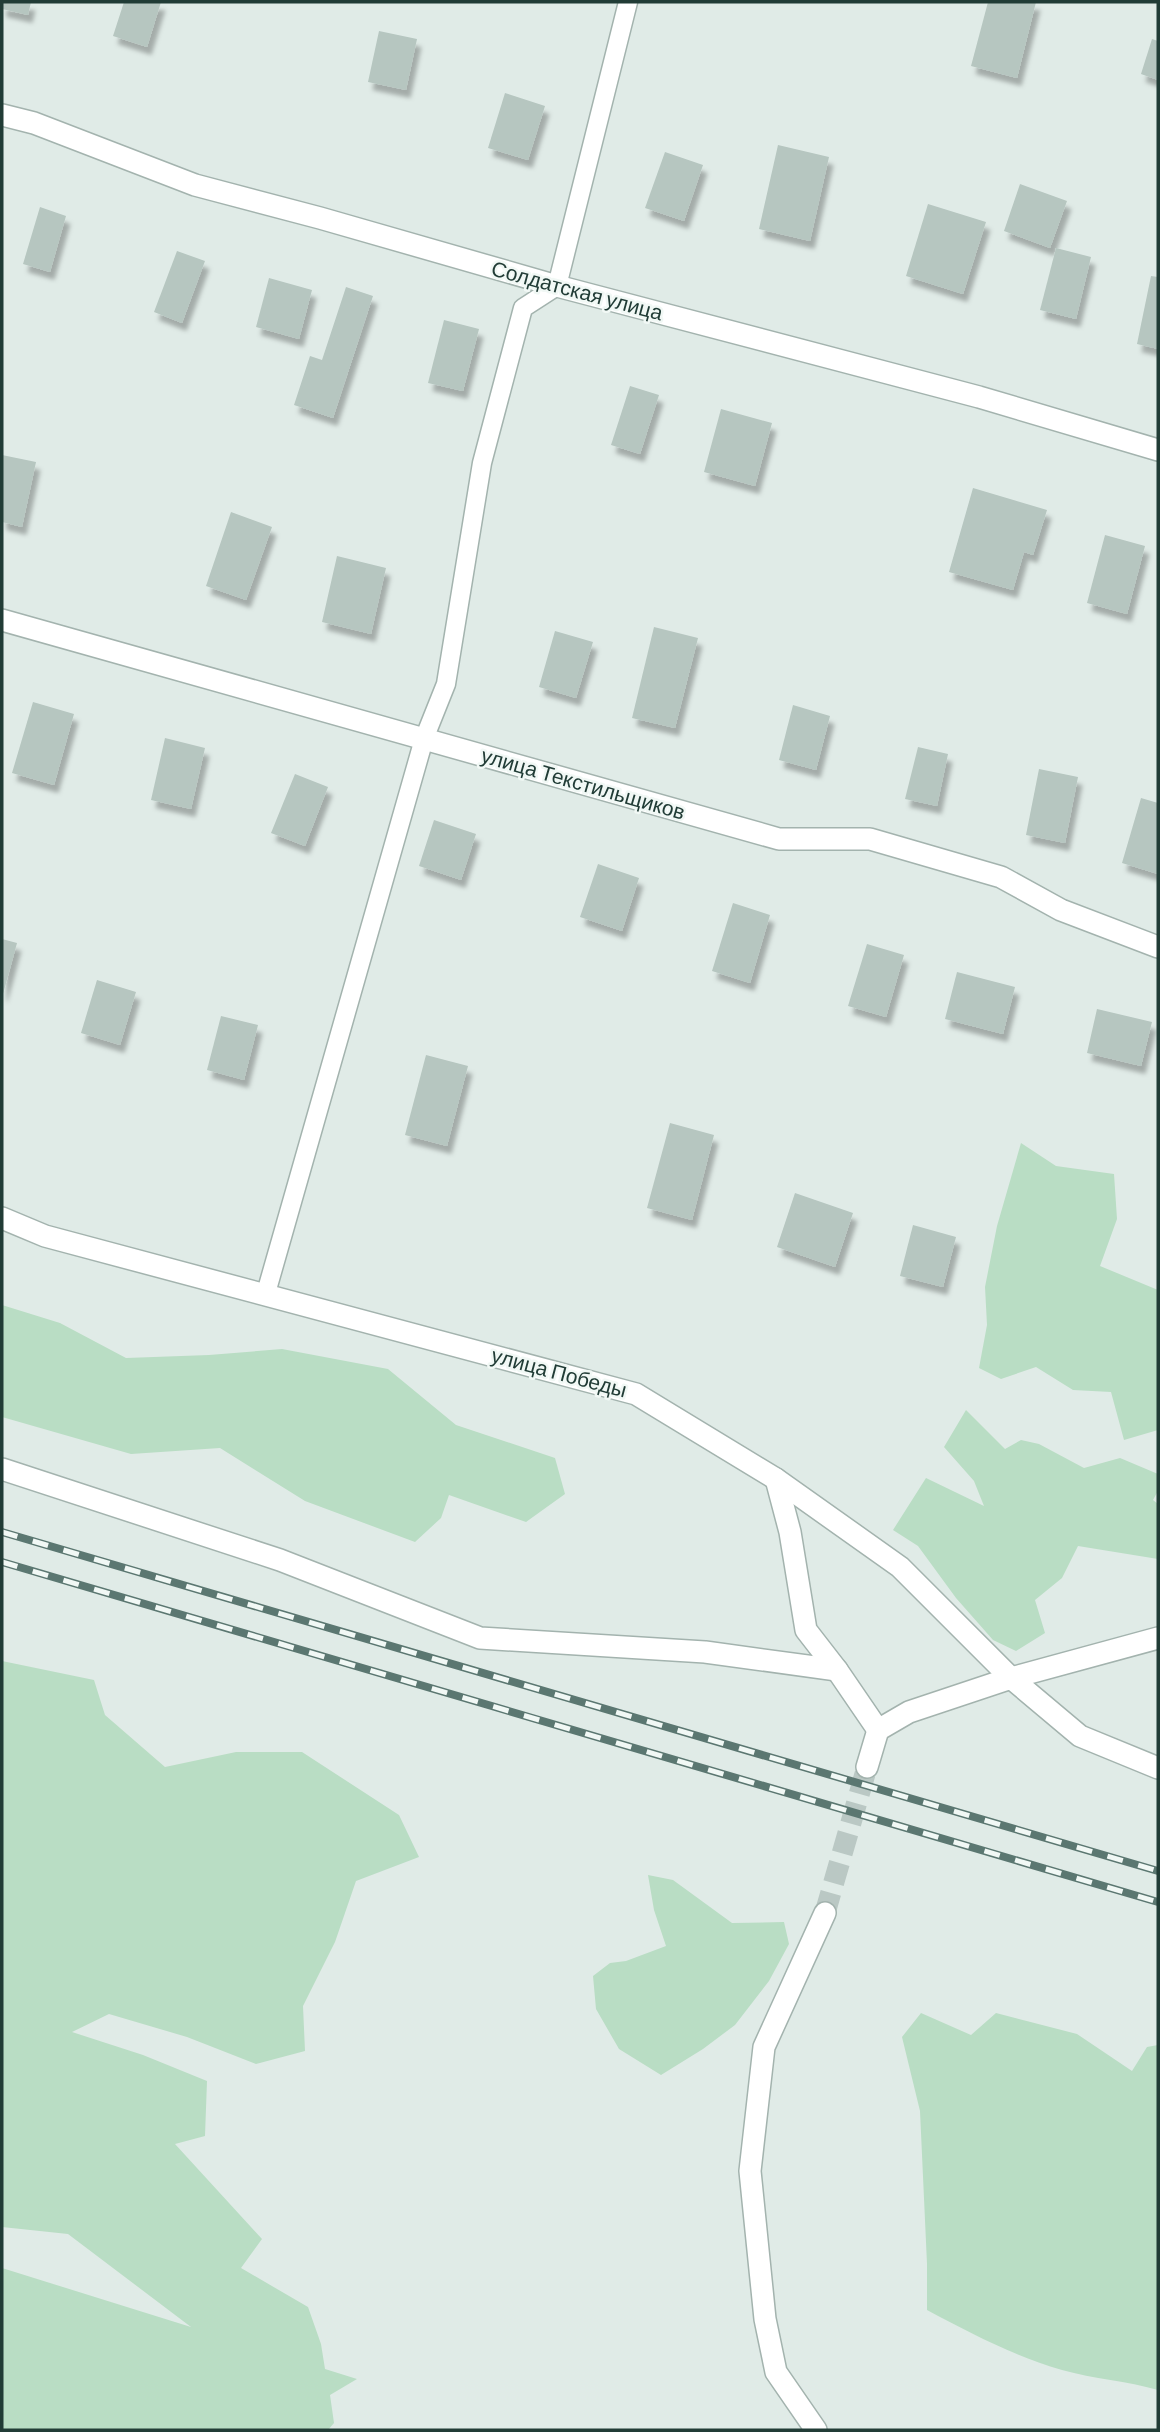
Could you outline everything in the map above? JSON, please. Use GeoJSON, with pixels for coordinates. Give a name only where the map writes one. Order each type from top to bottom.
{"type":"FeatureCollection","features":[{"type":"Feature","properties":{"kind":"street","name":"Солдатская улица"},"geometry":{"type":"LineString","coordinates":[[2,115],[34,123],[195,185],[557,286],[979,397],[1158,450]]}},
{"type":"Feature","properties":{"kind":"street","name":"улица Текстильщиков"},"geometry":{"type":"LineString","coordinates":[[2,620],[779,839],[870,839],[1001,877],[1061,910],[1158,947]]}},
{"type":"Feature","properties":{"kind":"street","name":"улица Победы"},"geometry":{"type":"LineString","coordinates":[[2,1218],[45,1236],[636,1394],[776,1479],[900,1567],[1011,1678],[1080,1735],[1158,1768]]}},
{"type":"Feature","properties":{"kind":"street"},"geometry":{"type":"LineString","coordinates":[[2,1469],[280,1560],[480,1638],[705,1652],[837,1671]]}},
{"type":"Feature","properties":{"kind":"street"},"geometry":{"type":"LineString","coordinates":[[776,1479],[790,1532],[806,1630],[878,1730]]}},
{"type":"Feature","properties":{"kind":"street"},"geometry":{"type":"LineString","coordinates":[[867,1767],[878,1730],[909,1712],[1011,1678],[1158,1638]]}},
{"type":"Feature","properties":{"kind":"street"},"geometry":{"type":"LineString","coordinates":[[816,2430],[776,2372],[765,2319],[750,2171],[764,2047],[825,1913]]}},
{"type":"Feature","properties":{"kind":"lane"},"geometry":{"type":"LineString","coordinates":[[266,1293],[424,740],[446,684],[482,463],[523,308],[557,286],[628,2]]}},
{"type":"Feature","properties":{"kind":"green space"},"geometry":{"type":"Polygon","coordinates":[[[1021,1143],[1056,1166],[1114,1174],[1117,1219],[1100,1266],[1158,1290],[1158,1430],[1124,1440],[1111,1392],[1073,1390],[1036,1367],[1001,1379],[979,1368],[987,1325],[985,1287],[997,1226],[1021,1143]]]}},
{"type":"Feature","properties":{"kind":"green space"},"geometry":{"type":"Polygon","coordinates":[[[2,1305],[60,1323],[126,1358],[282,1349],[388,1369],[456,1425],[555,1458],[565,1494],[526,1522],[449,1495],[441,1518],[415,1542],[305,1501],[220,1448],[131,1454],[2,1417],[2,1305]]]}},
{"type":"Feature","properties":{"kind":"green space"},"geometry":{"type":"Polygon","coordinates":[[[966,1410],[1005,1449],[1021,1440],[1039,1444],[1084,1468],[1120,1458],[1158,1474],[1158,1491],[1153,1500],[1158,1504],[1158,1559],[1078,1546],[1062,1578],[1035,1600],[1045,1633],[1016,1651],[993,1640],[956,1598],[918,1546],[893,1530],[926,1478],[984,1506],[974,1481],[944,1447],[966,1410]]]}},
{"type":"Feature","properties":{"kind":"green space"},"geometry":{"type":"Polygon","coordinates":[[[2,1661],[94,1680],[105,1715],[165,1767],[236,1752],[302,1752],[399,1815],[419,1857],[356,1881],[335,1942],[303,2006],[305,2051],[256,2064],[187,2037],[109,2014],[72,2032],[143,2055],[207,2081],[205,2136],[175,2144],[262,2239],[241,2268],[308,2307],[321,2344],[325,2369],[357,2379],[330,2395],[334,2423],[328,2430],[2,2430],[2,2268],[191,2327],[68,2234],[2,2227],[2,1661]]]}},
{"type":"Feature","properties":{"kind":"green space"},"geometry":{"type":"Polygon","coordinates":[[[648,1875],[673,1880],[732,1923],[784,1922],[789,1944],[769,1981],[735,2025],[661,2075],[619,2049],[596,2009],[593,1976],[610,1963],[626,1961],[666,1946],[654,1910],[648,1875]]]}},
{"type":"Feature","properties":{"kind":"green space"},"geometry":{"type":"Polygon","coordinates":[[[921,2013],[971,2035],[996,2013],[1077,2034],[1132,2071],[1147,2047],[1158,2045],[1158,2390],[1074,2373],[1044,2364],[993,2343],[927,2310],[920,2111],[902,2037],[921,2013]]]}},
{"type":"Feature","properties":{"kind":"building"},"geometry":{"type":"Polygon","coordinates":[[[2,2],[31,2],[28,15],[2,9],[2,2]]]}},
{"type":"Feature","properties":{"kind":"building"},"geometry":{"type":"Polygon","coordinates":[[[124,2],[161,2],[147,47],[113,36],[124,2]]]}},
{"type":"Feature","properties":{"kind":"building"},"geometry":{"type":"Polygon","coordinates":[[[988,2],[1036,2],[1017,78],[971,66],[988,2]]]}},
{"type":"Feature","properties":{"kind":"building"},"geometry":{"type":"Polygon","coordinates":[[[379,31],[417,39],[406,90],[368,82],[379,31]]]}},
{"type":"Feature","properties":{"kind":"building"},"geometry":{"type":"Polygon","coordinates":[[[1152,39],[1158,41],[1158,80],[1141,74],[1152,39]]]}},
{"type":"Feature","properties":{"kind":"building"},"geometry":{"type":"Polygon","coordinates":[[[505,93],[545,106],[528,160],[488,148],[505,93]]]}},
{"type":"Feature","properties":{"kind":"building"},"geometry":{"type":"Polygon","coordinates":[[[778,145],[829,157],[810,241],[759,229],[778,145]]]}},
{"type":"Feature","properties":{"kind":"building"},"geometry":{"type":"Polygon","coordinates":[[[665,152],[703,165],[684,221],[645,208],[665,152]]]}},
{"type":"Feature","properties":{"kind":"building"},"geometry":{"type":"Polygon","coordinates":[[[1020,184],[1067,201],[1050,248],[1004,231],[1020,184]]]}},
{"type":"Feature","properties":{"kind":"building"},"geometry":{"type":"Polygon","coordinates":[[[928,204],[986,222],[963,294],[906,276],[928,204]]]}},
{"type":"Feature","properties":{"kind":"building"},"geometry":{"type":"Polygon","coordinates":[[[40,207],[66,216],[50,272],[23,264],[40,207]]]}},
{"type":"Feature","properties":{"kind":"building"},"geometry":{"type":"Polygon","coordinates":[[[1056,248],[1091,257],[1076,319],[1040,310],[1056,248]]]}},
{"type":"Feature","properties":{"kind":"building"},"geometry":{"type":"Polygon","coordinates":[[[177,251],[205,261],[182,323],[154,312],[177,251]]]}},
{"type":"Feature","properties":{"kind":"building"},"geometry":{"type":"Polygon","coordinates":[[[1151,276],[1158,277],[1158,349],[1137,344],[1151,276]]]}},
{"type":"Feature","properties":{"kind":"building"},"geometry":{"type":"Polygon","coordinates":[[[269,278],[312,290],[299,339],[256,327],[269,278]]]}},
{"type":"Feature","properties":{"kind":"building"},"geometry":{"type":"Polygon","coordinates":[[[346,287],[373,296],[333,418],[294,405],[310,356],[322,360],[346,287]]]}},
{"type":"Feature","properties":{"kind":"building"},"geometry":{"type":"Polygon","coordinates":[[[444,320],[479,329],[463,391],[428,383],[444,320]]]}},
{"type":"Feature","properties":{"kind":"building"},"geometry":{"type":"Polygon","coordinates":[[[630,386],[659,395],[640,454],[611,445],[630,386]]]}},
{"type":"Feature","properties":{"kind":"building"},"geometry":{"type":"Polygon","coordinates":[[[721,409],[772,423],[755,486],[704,472],[721,409]]]}},
{"type":"Feature","properties":{"kind":"building"},"geometry":{"type":"Polygon","coordinates":[[[2,455],[36,462],[22,527],[2,522],[2,455]]]}},
{"type":"Feature","properties":{"kind":"building"},"geometry":{"type":"Polygon","coordinates":[[[973,488],[1047,510],[1033,555],[1024,552],[1013,590],[949,572],[973,488]]]}},
{"type":"Feature","properties":{"kind":"building"},"geometry":{"type":"Polygon","coordinates":[[[231,512],[272,527],[246,600],[206,586],[231,512]]]}},
{"type":"Feature","properties":{"kind":"building"},"geometry":{"type":"Polygon","coordinates":[[[1105,535],[1145,546],[1127,614],[1087,603],[1105,535]]]}},
{"type":"Feature","properties":{"kind":"building"},"geometry":{"type":"Polygon","coordinates":[[[337,556],[386,568],[371,634],[322,622],[337,556]]]}},
{"type":"Feature","properties":{"kind":"building"},"geometry":{"type":"Polygon","coordinates":[[[654,627],[698,638],[675,728],[632,718],[654,627]]]}},
{"type":"Feature","properties":{"kind":"building"},"geometry":{"type":"Polygon","coordinates":[[[555,631],[593,642],[576,698],[539,687],[555,631]]]}},
{"type":"Feature","properties":{"kind":"building"},"geometry":{"type":"Polygon","coordinates":[[[33,702],[74,714],[54,785],[12,773],[33,702]]]}},
{"type":"Feature","properties":{"kind":"building"},"geometry":{"type":"Polygon","coordinates":[[[793,705],[830,716],[816,770],[779,760],[793,705]]]}},
{"type":"Feature","properties":{"kind":"building"},"geometry":{"type":"Polygon","coordinates":[[[165,738],[205,748],[191,809],[151,800],[165,738]]]}},
{"type":"Feature","properties":{"kind":"building"},"geometry":{"type":"Polygon","coordinates":[[[918,747],[948,754],[937,806],[905,799],[918,747]]]}},
{"type":"Feature","properties":{"kind":"building"},"geometry":{"type":"Polygon","coordinates":[[[1039,769],[1078,777],[1065,843],[1026,835],[1039,769]]]}},
{"type":"Feature","properties":{"kind":"building"},"geometry":{"type":"Polygon","coordinates":[[[295,774],[328,787],[305,846],[271,833],[295,774]]]}},
{"type":"Feature","properties":{"kind":"building"},"geometry":{"type":"Polygon","coordinates":[[[1141,798],[1158,803],[1158,874],[1122,863],[1141,798]]]}},
{"type":"Feature","properties":{"kind":"building"},"geometry":{"type":"Polygon","coordinates":[[[434,820],[476,834],[461,880],[419,866],[434,820]]]}},
{"type":"Feature","properties":{"kind":"building"},"geometry":{"type":"Polygon","coordinates":[[[598,864],[639,878],[622,931],[580,917],[598,864]]]}},
{"type":"Feature","properties":{"kind":"building"},"geometry":{"type":"Polygon","coordinates":[[[733,903],[770,915],[750,983],[712,971],[733,903]]]}},
{"type":"Feature","properties":{"kind":"building"},"geometry":{"type":"Polygon","coordinates":[[[2,939],[17,943],[3,994],[2,994],[2,939]]]}},
{"type":"Feature","properties":{"kind":"building"},"geometry":{"type":"Polygon","coordinates":[[[867,944],[904,955],[886,1017],[848,1006],[867,944]]]}},
{"type":"Feature","properties":{"kind":"building"},"geometry":{"type":"Polygon","coordinates":[[[957,972],[1015,987],[1003,1034],[945,1019],[957,972]]]}},
{"type":"Feature","properties":{"kind":"building"},"geometry":{"type":"Polygon","coordinates":[[[97,980],[136,992],[120,1045],[81,1033],[97,980]]]}},
{"type":"Feature","properties":{"kind":"building"},"geometry":{"type":"Polygon","coordinates":[[[1097,1009],[1152,1022],[1141,1066],[1087,1053],[1097,1009]]]}},
{"type":"Feature","properties":{"kind":"building"},"geometry":{"type":"Polygon","coordinates":[[[221,1016],[258,1025],[244,1080],[207,1070],[221,1016]]]}},
{"type":"Feature","properties":{"kind":"building"},"geometry":{"type":"Polygon","coordinates":[[[426,1055],[468,1066],[447,1146],[405,1135],[426,1055]]]}},
{"type":"Feature","properties":{"kind":"building"},"geometry":{"type":"Polygon","coordinates":[[[670,1123],[714,1135],[692,1220],[647,1208],[670,1123]]]}},
{"type":"Feature","properties":{"kind":"building"},"geometry":{"type":"Polygon","coordinates":[[[795,1193],[853,1213],[835,1267],[777,1247],[795,1193]]]}},
{"type":"Feature","properties":{"kind":"building"},"geometry":{"type":"Polygon","coordinates":[[[913,1225],[956,1237],[943,1287],[900,1276],[913,1225]]]}},
{"type":"Feature","properties":{"kind":"tunnel"},"geometry":{"type":"LineString","coordinates":[[825,1913],[867,1767]]}},
{"type":"Feature","properties":{"kind":"railway"},"geometry":{"type":"LineString","coordinates":[[2,1532],[1158,1871]]}},
{"type":"Feature","properties":{"kind":"railway"},"geometry":{"type":"LineString","coordinates":[[2,1562],[1158,1902]]}}]}
